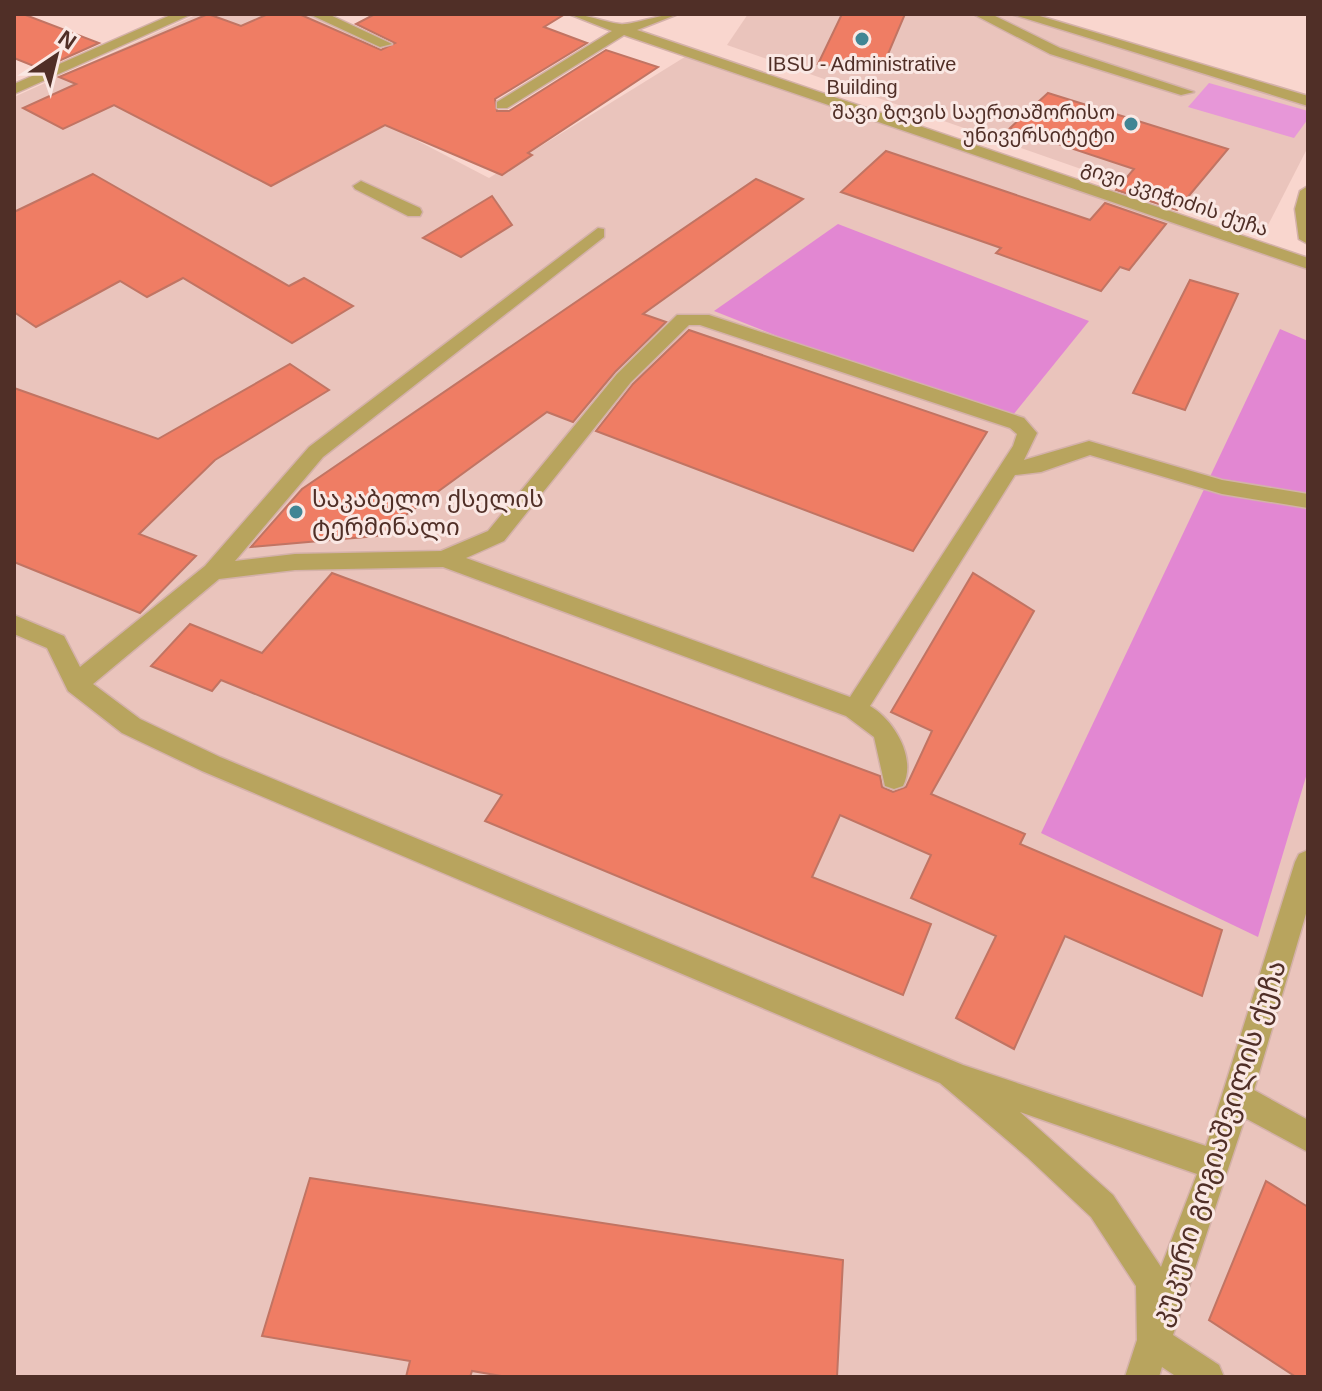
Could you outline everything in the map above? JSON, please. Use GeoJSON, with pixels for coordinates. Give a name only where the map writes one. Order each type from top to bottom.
{"type":"FeatureCollection","features":[{"type":"Feature","properties":{"kind":"street"},"geometry":{"type":"LineString","coordinates":[[14,89],[185,14]]}},
{"type":"Feature","properties":{"kind":"street"},"geometry":{"type":"LineString","coordinates":[[316,14],[385,44]]}},
{"type":"Feature","properties":{"kind":"street"},"geometry":{"type":"LineString","coordinates":[[334,22],[351,14]]}},
{"type":"Feature","properties":{"kind":"street","name":"გივი კვიჭიძის ქუჩა"},"geometry":{"type":"LineString","coordinates":[[576,14],[1308,264]]}},
{"type":"Feature","properties":{"kind":"street"},"geometry":{"type":"LineString","coordinates":[[502,105],[623,30],[671,14]]}},
{"type":"Feature","properties":{"kind":"street"},"geometry":{"type":"LineString","coordinates":[[980,14],[1055,51],[1186,92]]}},
{"type":"Feature","properties":{"kind":"street"},"geometry":{"type":"LineString","coordinates":[[1018,14],[1308,101]]}},
{"type":"Feature","properties":{"kind":"street"},"geometry":{"type":"LineString","coordinates":[[361,186],[414,212]]}},
{"type":"Feature","properties":{"kind":"street"},"geometry":{"type":"LineString","coordinates":[[1308,191],[1303,209],[1308,239]]}},
{"type":"Feature","properties":{"kind":"street"},"geometry":{"type":"LineString","coordinates":[[76,684],[213,572],[316,452],[598,233]]}},
{"type":"Feature","properties":{"kind":"street"},"geometry":{"type":"LineString","coordinates":[[444,559],[496,536],[624,378],[684,319],[702,319],[1017,423],[1027,433],[1009,469],[855,709]]}},
{"type":"Feature","properties":{"kind":"street"},"geometry":{"type":"LineString","coordinates":[[1009,469],[1041,465],[1089,448],[1222,487],[1308,501]]}},
{"type":"Feature","properties":{"kind":"street"},"geometry":{"type":"LineString","coordinates":[[213,572],[295,562],[444,559],[855,709],[879,722],[889,737],[894,779]]}},
{"type":"Feature","properties":{"kind":"street"},"geometry":{"type":"LineString","coordinates":[[14,624],[56,642],[76,684],[131,726],[211,764],[950,1073],[1216,1165]]}},
{"type":"Feature","properties":{"kind":"street","name":"კუკური გოგიაშვილის ქუჩა"},"geometry":{"type":"LineString","coordinates":[[1142,1377],[1184,1248],[1216,1165],[1308,862]]}},
{"type":"Feature","properties":{"kind":"street"},"geometry":{"type":"LineString","coordinates":[[950,1073],[1038,1146],[1102,1206],[1152,1282],[1154,1342],[1207,1377]]}},
{"type":"Feature","properties":{"kind":"street"},"geometry":{"type":"LineString","coordinates":[[1236,1096],[1308,1137]]}},
{"type":"Feature","properties":{"kind":"shaded area"},"geometry":{"type":"Polygon","coordinates":[[[198,14],[307,14],[375,43],[303,81],[489,178],[688,55],[1308,267],[1308,1377],[14,1377],[14,97],[198,14]]]}},
{"type":"Feature","properties":{"kind":"shaded area","name":"შავი ზღვის საერთაშორისო უნივერსიტეტი"},"geometry":{"type":"Polygon","coordinates":[[[748,14],[1013,14],[1308,101],[1308,147],[1264,233],[727,45],[748,14]]]}},
{"type":"Feature","properties":{"kind":"shaded area"},"geometry":{"type":"Polygon","coordinates":[[[1209,83],[1308,111],[1308,119],[1294,138],[1188,107],[1209,83]]]}},
{"type":"Feature","properties":{"kind":"shaded area"},"geometry":{"type":"Polygon","coordinates":[[[838,224],[1089,321],[1004,426],[714,311],[838,224]]]}},
{"type":"Feature","properties":{"kind":"shaded area"},"geometry":{"type":"Polygon","coordinates":[[[1280,329],[1308,341],[1308,770],[1258,937],[1041,833],[1280,329]]]}},
{"type":"Feature","properties":{"kind":"building"},"geometry":{"type":"Polygon","coordinates":[[[14,14],[23,14],[99,43],[41,69],[14,58],[14,14]]]}},
{"type":"Feature","properties":{"kind":"building"},"geometry":{"type":"Polygon","coordinates":[[[208,14],[241,26],[268,14],[299,14],[381,50],[395,43],[356,24],[375,14],[565,14],[544,27],[587,43],[495,99],[497,111],[509,111],[606,50],[658,67],[528,153],[532,155],[502,175],[385,125],[271,186],[114,105],[63,129],[23,108],[76,84],[59,77],[208,14]]]}},
{"type":"Feature","properties":{"kind":"building","name":"IBSU - Administrative Building"},"geometry":{"type":"Polygon","coordinates":[[[842,14],[905,14],[880,73],[818,64],[842,14]]]}},
{"type":"Feature","properties":{"kind":"building"},"geometry":{"type":"Polygon","coordinates":[[[1048,93],[1228,149],[1177,210],[1116,190],[1134,169],[1010,128],[1048,93]]]}},
{"type":"Feature","properties":{"kind":"building"},"geometry":{"type":"Polygon","coordinates":[[[886,151],[1090,220],[1105,203],[1166,224],[1129,270],[1120,267],[1101,291],[996,253],[1001,248],[841,192],[886,151]]]}},
{"type":"Feature","properties":{"kind":"building"},"geometry":{"type":"Polygon","coordinates":[[[93,174],[289,286],[304,278],[353,306],[292,343],[183,278],[147,297],[120,281],[36,327],[14,312],[14,212],[93,174]]]}},
{"type":"Feature","properties":{"kind":"building"},"geometry":{"type":"Polygon","coordinates":[[[756,179],[803,199],[643,314],[666,322],[615,372],[573,422],[547,412],[377,536],[251,547],[302,489],[756,179]]]}},
{"type":"Feature","properties":{"kind":"building"},"geometry":{"type":"Polygon","coordinates":[[[492,196],[512,225],[461,257],[423,238],[492,196]]]}},
{"type":"Feature","properties":{"kind":"building"},"geometry":{"type":"Polygon","coordinates":[[[1190,280],[1238,294],[1185,410],[1133,393],[1190,280]]]}},
{"type":"Feature","properties":{"kind":"building"},"geometry":{"type":"Polygon","coordinates":[[[689,330],[987,432],[913,551],[596,431],[633,384],[689,330]]]}},
{"type":"Feature","properties":{"kind":"building"},"geometry":{"type":"Polygon","coordinates":[[[290,364],[329,390],[215,460],[139,534],[196,556],[140,613],[14,562],[14,388],[158,439],[290,364]]]}},
{"type":"Feature","properties":{"kind":"building"},"geometry":{"type":"Polygon","coordinates":[[[332,573],[880,776],[882,787],[893,792],[906,787],[932,731],[891,712],[973,573],[1034,611],[931,794],[1025,834],[1020,844],[1222,930],[1202,996],[1065,936],[1014,1049],[956,1018],[996,936],[911,898],[931,855],[840,815],[812,877],[931,924],[903,995],[485,821],[502,795],[221,680],[212,691],[151,666],[190,624],[262,653],[332,573]]]}},
{"type":"Feature","properties":{"kind":"building"},"geometry":{"type":"Polygon","coordinates":[[[310,1178],[843,1260],[837,1377],[507,1377],[472,1371],[470,1377],[406,1377],[410,1361],[262,1336],[310,1178]]]}},
{"type":"Feature","properties":{"kind":"building"},"geometry":{"type":"Polygon","coordinates":[[[1266,1181],[1308,1207],[1308,1377],[1296,1377],[1209,1320],[1266,1181]]]}},
{"type":"Feature","properties":{"kind":"place","name":"IBSU - Administrative Building"},"geometry":{"type":"Point","coordinates":[862,39]}},
{"type":"Feature","properties":{"kind":"place","name":"შავი ზღვის საერთაშორისო უნივერსიტეტი"},"geometry":{"type":"Point","coordinates":[1131,124]}},
{"type":"Feature","properties":{"kind":"place","name":"საკაბელო ქსელის ტერმინალი"},"geometry":{"type":"Point","coordinates":[296,512]}}]}
